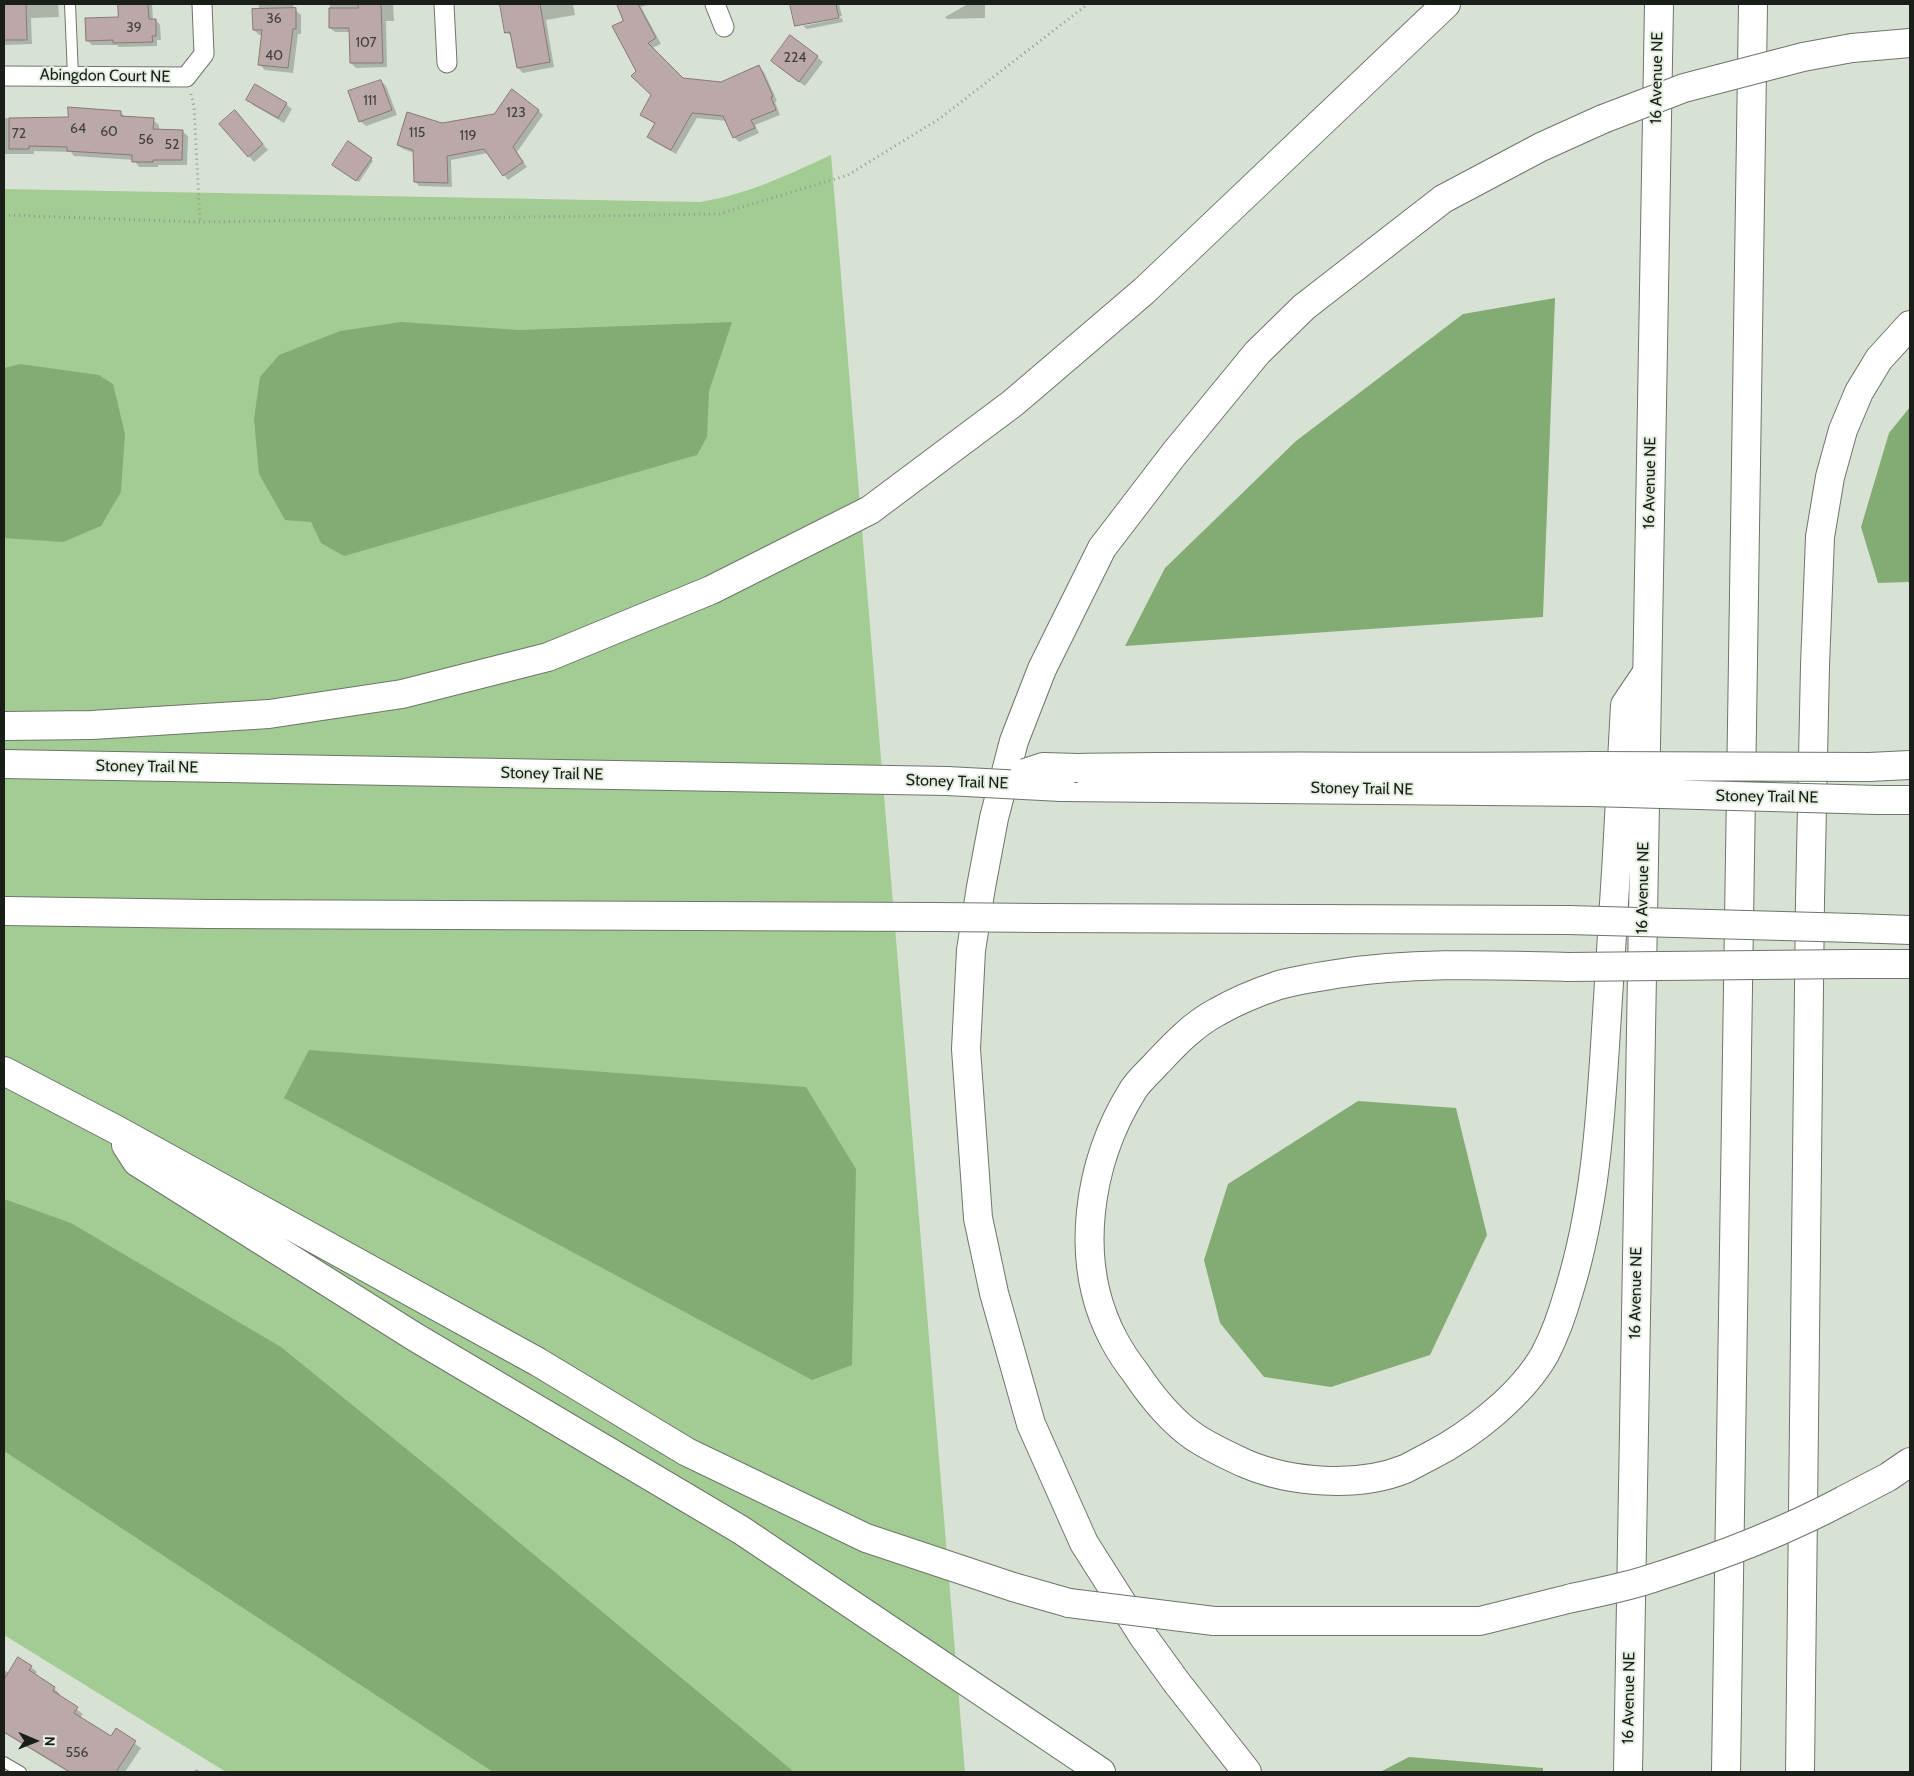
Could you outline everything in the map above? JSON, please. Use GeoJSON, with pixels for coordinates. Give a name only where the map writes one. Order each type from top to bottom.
{"type":"FeatureCollection","features":[{"type":"Feature","properties":{"kind":"highway"},"geometry":{"type":"LineString","coordinates":[[4,726],[92,725],[269,714],[402,694],[548,657],[729,581],[870,510],[1013,403],[1144,291],[1446,4]]}},
{"type":"Feature","properties":{"kind":"highway","name":"16 Avenue NE"},"geometry":{"type":"LineString","coordinates":[[1628,1772],[1659,4]]}},
{"type":"Feature","properties":{"kind":"highway"},"geometry":{"type":"LineString","coordinates":[[1726,1772],[1754,4]]}},
{"type":"Feature","properties":{"kind":"highway"},"geometry":{"type":"LineString","coordinates":[[1247,1772],[1144,1636],[1084,1543],[1031,1424],[994,1294],[978,1218],[966,1049],[971,950],[980,887],[994,818],[1014,741],[1039,678],[1102,548],[1155,478],[1257,353],[1304,307],[1378,248],[1443,199],[1541,147],[1603,119],[1684,88],[1803,57],[1852,48],[1910,43]]}},
{"type":"Feature","properties":{"kind":"highway"},"geometry":{"type":"LineString","coordinates":[[1800,1772],[1810,890],[1820,538],[1830,477],[1843,430],[1856,399],[1879,358],[1910,325]]}},
{"type":"Feature","properties":{"kind":"highway"},"geometry":{"type":"LineString","coordinates":[[1646,674],[1625,705],[1598,1148],[1586,1226],[1575,1271],[1562,1312],[1544,1357],[1515,1393],[1473,1431],[1402,1470],[1368,1478],[1331,1482],[1283,1476],[1253,1467],[1211,1447],[1190,1434],[1152,1398],[1112,1337],[1100,1306],[1091,1265],[1089,1232],[1095,1182],[1104,1147],[1134,1088],[1180,1039],[1213,1014],[1246,997],[1284,984],[1375,968],[1413,965],[1568,966],[1852,964],[1910,964]]}},
{"type":"Feature","properties":{"kind":"highway","name":"Stoney Trail NE"},"geometry":{"type":"LineString","coordinates":[[4,764],[994,783],[1043,767],[1069,777],[1910,800]]}},
{"type":"Feature","properties":{"kind":"highway"},"geometry":{"type":"LineString","coordinates":[[1069,777],[1189,766],[1434,768],[1591,766],[1869,767],[1910,765]]}},
{"type":"Feature","properties":{"kind":"highway"},"geometry":{"type":"LineString","coordinates":[[4,911],[209,914],[1568,920],[1910,930]]}},
{"type":"Feature","properties":{"kind":"highway"},"geometry":{"type":"LineString","coordinates":[[4,1071],[115,1129],[538,1362],[687,1452],[866,1538],[1013,1587],[1068,1603],[1214,1620],[1480,1621],[1652,1578],[1713,1557],[1783,1530],[1844,1500],[1910,1462]]}},
{"type":"Feature","properties":{"kind":"highway"},"geometry":{"type":"LineString","coordinates":[[115,1129],[137,1162],[415,1337],[741,1530],[1101,1772]]}},
{"type":"Feature","properties":{"kind":"street","name":"Abingdon Court NE"},"geometry":{"type":"LineString","coordinates":[[4,76],[186,77],[204,54],[202,4]]}},
{"type":"Feature","properties":{"kind":"street"},"geometry":{"type":"LineString","coordinates":[[444,4],[447,63]]}},
{"type":"Feature","properties":{"kind":"street"},"geometry":{"type":"LineString","coordinates":[[715,4],[724,27]]}},
{"type":"Feature","properties":{"kind":"lane"},"geometry":{"type":"LineString","coordinates":[[70,4],[73,76]]}},
{"type":"Feature","properties":{"kind":"lane"},"geometry":{"type":"LineString","coordinates":[[4,1762],[21,1772]]}},
{"type":"Feature","properties":{"kind":"path"},"geometry":{"type":"LineString","coordinates":[[4,215],[200,222],[719,214],[848,175],[939,119],[1088,4]]}},
{"type":"Feature","properties":{"kind":"path"},"geometry":{"type":"LineString","coordinates":[[186,77],[194,106],[200,222]]}},
{"type":"Feature","properties":{"kind":"shaded area"},"geometry":{"type":"Polygon","coordinates":[[[831,155],[965,1772],[226,1772],[4,1635],[4,189],[700,202],[718,199],[751,189],[831,155]]]}},
{"type":"Feature","properties":{"kind":"shaded area"},"geometry":{"type":"Polygon","coordinates":[[[1555,298],[1543,617],[1125,646],[1165,568],[1296,441],[1463,314],[1555,298]]]}},
{"type":"Feature","properties":{"kind":"shaded area"},"geometry":{"type":"Polygon","coordinates":[[[401,322],[519,330],[732,322],[709,391],[707,437],[697,455],[344,556],[321,543],[311,522],[285,520],[259,474],[254,419],[260,377],[279,355],[340,331],[401,322]]]}},
{"type":"Feature","properties":{"kind":"shaded area"},"geometry":{"type":"Polygon","coordinates":[[[20,364],[99,375],[113,384],[125,434],[121,492],[101,526],[63,542],[4,538],[4,368],[20,364]]]}},
{"type":"Feature","properties":{"kind":"shaded area"},"geometry":{"type":"Polygon","coordinates":[[[1910,407],[1910,582],[1878,583],[1861,527],[1889,433],[1910,407]]]}},
{"type":"Feature","properties":{"kind":"shaded area"},"geometry":{"type":"Polygon","coordinates":[[[309,1050],[806,1087],[856,1169],[852,1365],[812,1380],[284,1098],[309,1050]]]}},
{"type":"Feature","properties":{"kind":"shaded area"},"geometry":{"type":"Polygon","coordinates":[[[1358,1101],[1456,1108],[1487,1235],[1430,1355],[1331,1387],[1264,1377],[1220,1323],[1204,1260],[1228,1184],[1358,1101]]]}},
{"type":"Feature","properties":{"kind":"shaded area"},"geometry":{"type":"Polygon","coordinates":[[[4,1199],[71,1223],[281,1347],[447,1482],[794,1772],[493,1772],[4,1451],[4,1199]]]}},
{"type":"Feature","properties":{"kind":"shaded area"},"geometry":{"type":"Polygon","coordinates":[[[1409,1757],[1543,1768],[1543,1772],[1380,1772],[1409,1757]]]}},
{"type":"Feature","properties":{"kind":"building"},"geometry":{"type":"Polygon","coordinates":[[[4,4],[26,4],[27,40],[4,40],[4,4]]]}},
{"type":"Feature","properties":{"kind":"building"},"geometry":{"type":"Polygon","coordinates":[[[118,4],[148,4],[149,19],[156,19],[156,36],[152,36],[153,42],[113,43],[113,40],[86,41],[85,18],[118,17],[118,4]]]}},
{"type":"Feature","properties":{"kind":"building"},"geometry":{"type":"Polygon","coordinates":[[[358,4],[381,4],[383,63],[350,63],[349,28],[329,28],[329,8],[358,8],[358,4]]]}},
{"type":"Feature","properties":{"kind":"building"},"geometry":{"type":"Polygon","coordinates":[[[500,4],[540,4],[550,62],[517,68],[510,32],[505,33],[500,4]]]}},
{"type":"Feature","properties":{"kind":"building"},"geometry":{"type":"Polygon","coordinates":[[[617,4],[638,4],[656,38],[648,43],[683,78],[721,82],[759,65],[773,96],[771,97],[776,110],[751,120],[755,128],[733,138],[723,116],[692,113],[671,150],[647,137],[655,123],[640,115],[651,95],[631,76],[636,71],[612,26],[623,21],[617,4]]]}},
{"type":"Feature","properties":{"kind":"building"},"geometry":{"type":"Polygon","coordinates":[[[790,4],[836,4],[839,18],[795,26],[790,4]]]}},
{"type":"Feature","properties":{"kind":"building"},"geometry":{"type":"Polygon","coordinates":[[[296,8],[296,29],[293,29],[288,68],[258,65],[262,30],[253,30],[252,9],[296,8]]]}},
{"type":"Feature","properties":{"kind":"building"},"geometry":{"type":"Polygon","coordinates":[[[790,35],[818,56],[799,82],[771,61],[790,35]]]}},
{"type":"Feature","properties":{"kind":"building"},"geometry":{"type":"Polygon","coordinates":[[[381,80],[392,110],[359,122],[348,91],[381,80]]]}},
{"type":"Feature","properties":{"kind":"building"},"geometry":{"type":"Polygon","coordinates":[[[255,84],[287,103],[278,118],[246,100],[255,84]]]}},
{"type":"Feature","properties":{"kind":"building"},"geometry":{"type":"Polygon","coordinates":[[[512,89],[539,110],[513,147],[523,162],[503,176],[484,149],[447,156],[448,183],[414,182],[413,150],[397,145],[407,112],[442,123],[494,114],[512,89]]]}},
{"type":"Feature","properties":{"kind":"building"},"geometry":{"type":"Polygon","coordinates":[[[68,107],[121,111],[121,116],[154,118],[153,129],[183,130],[182,160],[132,162],[132,155],[67,151],[67,147],[29,146],[29,149],[9,149],[9,118],[68,117],[68,107]]]}},
{"type":"Feature","properties":{"kind":"building"},"geometry":{"type":"Polygon","coordinates":[[[235,110],[263,144],[248,157],[219,124],[235,110]]]}},
{"type":"Feature","properties":{"kind":"building"},"geometry":{"type":"Polygon","coordinates":[[[348,141],[372,158],[356,181],[332,165],[348,141]]]}},
{"type":"Feature","properties":{"kind":"building"},"geometry":{"type":"Polygon","coordinates":[[[18,1657],[32,1666],[29,1670],[55,1687],[53,1691],[78,1707],[74,1713],[111,1736],[116,1728],[136,1741],[116,1772],[70,1772],[4,1732],[4,1680],[18,1657]]]}}]}
